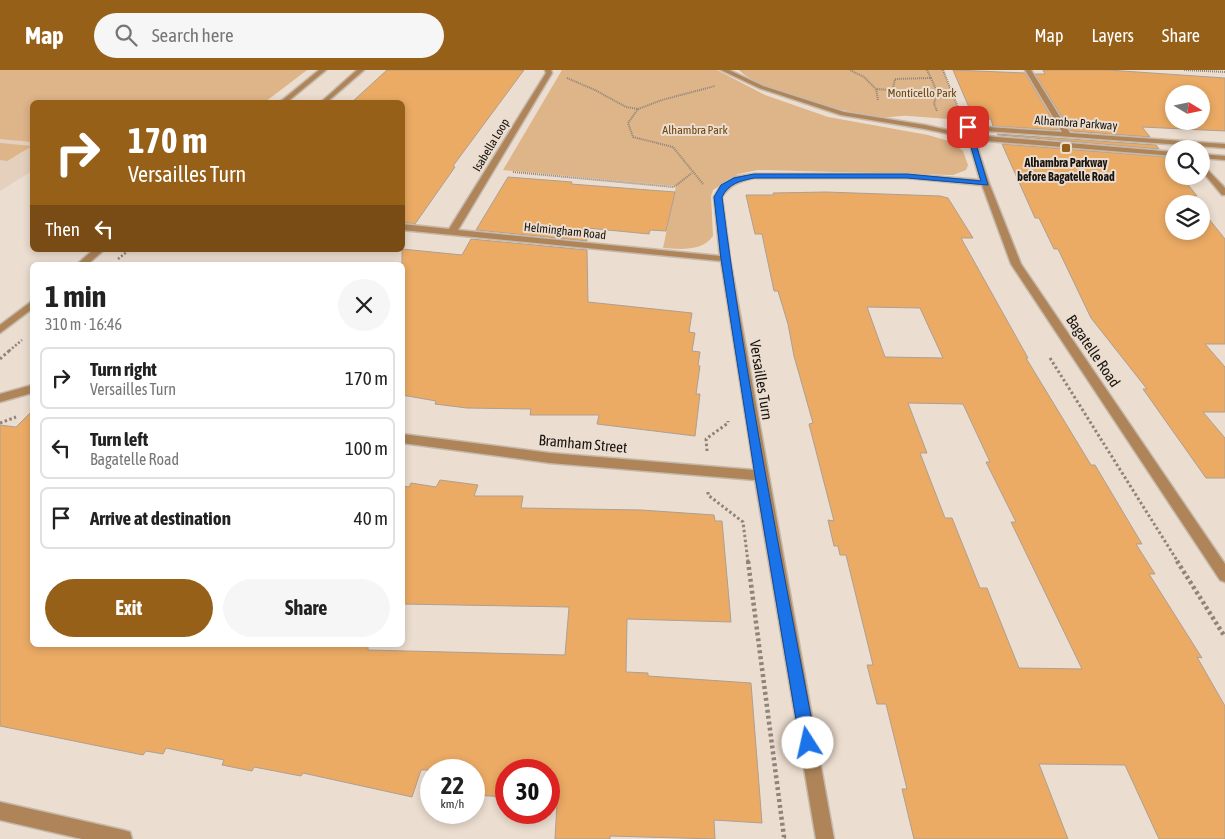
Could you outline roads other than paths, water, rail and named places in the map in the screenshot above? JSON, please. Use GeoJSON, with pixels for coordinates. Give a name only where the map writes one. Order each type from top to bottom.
{"type":"FeatureCollection","features":[{"type":"Feature","properties":{"kind":"street"},"geometry":{"type":"LineString","coordinates":[[286,100],[323,70]]}},
{"type":"Feature","properties":{"kind":"street"},"geometry":{"type":"LineString","coordinates":[[326,100],[361,70]]}},
{"type":"Feature","properties":{"kind":"street","name":"Isabella Loop"},"geometry":{"type":"LineString","coordinates":[[452,232],[549,73],[548,70]]}},
{"type":"Feature","properties":{"kind":"street","name":"Alhambra Parkway"},"geometry":{"type":"LineString","coordinates":[[724,70],[761,87],[843,114],[925,127],[1165,153]]}},
{"type":"Feature","properties":{"kind":"street"},"geometry":{"type":"LineString","coordinates":[[1028,70],[1067,134]]}},
{"type":"Feature","properties":{"kind":"street","name":"Alhambra Parkway"},"geometry":{"type":"LineString","coordinates":[[969,132],[1067,134],[1165,144]]}},
{"type":"Feature","properties":{"kind":"street","name":"Bagatelle Road"},"geometry":{"type":"LineString","coordinates":[[969,132],[985,183],[1016,264],[1225,576]]}},
{"type":"Feature","properties":{"kind":"street","name":"Alhambra Parkway"},"geometry":{"type":"LineString","coordinates":[[1210,146],[1225,146]]}},
{"type":"Feature","properties":{"kind":"street"},"geometry":{"type":"LineString","coordinates":[[1210,157],[1225,158]]}},
{"type":"Feature","properties":{"kind":"street","name":"Versailles Turn"},"geometry":{"type":"LineString","coordinates":[[825,839],[760,476],[725,259],[718,197],[724,187],[737,179],[754,176],[907,176],[985,183]]}},
{"type":"Feature","properties":{"kind":"street"},"geometry":{"type":"LineString","coordinates":[[1210,176],[1225,193]]}},
{"type":"Feature","properties":{"kind":"street","name":"Helmingham Road"},"geometry":{"type":"LineString","coordinates":[[405,227],[725,259]]}},
{"type":"Feature","properties":{"kind":"street"},"geometry":{"type":"LineString","coordinates":[[85,262],[97,252]]}},
{"type":"Feature","properties":{"kind":"street"},"geometry":{"type":"LineString","coordinates":[[0,330],[30,306]]}},
{"type":"Feature","properties":{"kind":"street"},"geometry":{"type":"LineString","coordinates":[[0,398],[30,390]]}},
{"type":"Feature","properties":{"kind":"street","name":"Bramham Street"},"geometry":{"type":"LineString","coordinates":[[405,438],[550,458],[760,476]]}},
{"type":"Feature","properties":{"kind":"street"},"geometry":{"type":"LineString","coordinates":[[0,811],[124,839]]}},
{"type":"Feature","properties":{"kind":"place","name":"Alhambra Parkway before Bagatelle Road"},"geometry":{"type":"Point","coordinates":[1066,148]}},
{"type":"Feature","properties":{"kind":"park label","name":"Monticello Park"},"geometry":{"type":"Point","coordinates":[922,93]}},
{"type":"Feature","properties":{"kind":"park label","name":"Alhambra Park"},"geometry":{"type":"Point","coordinates":[695,130]}}]}
